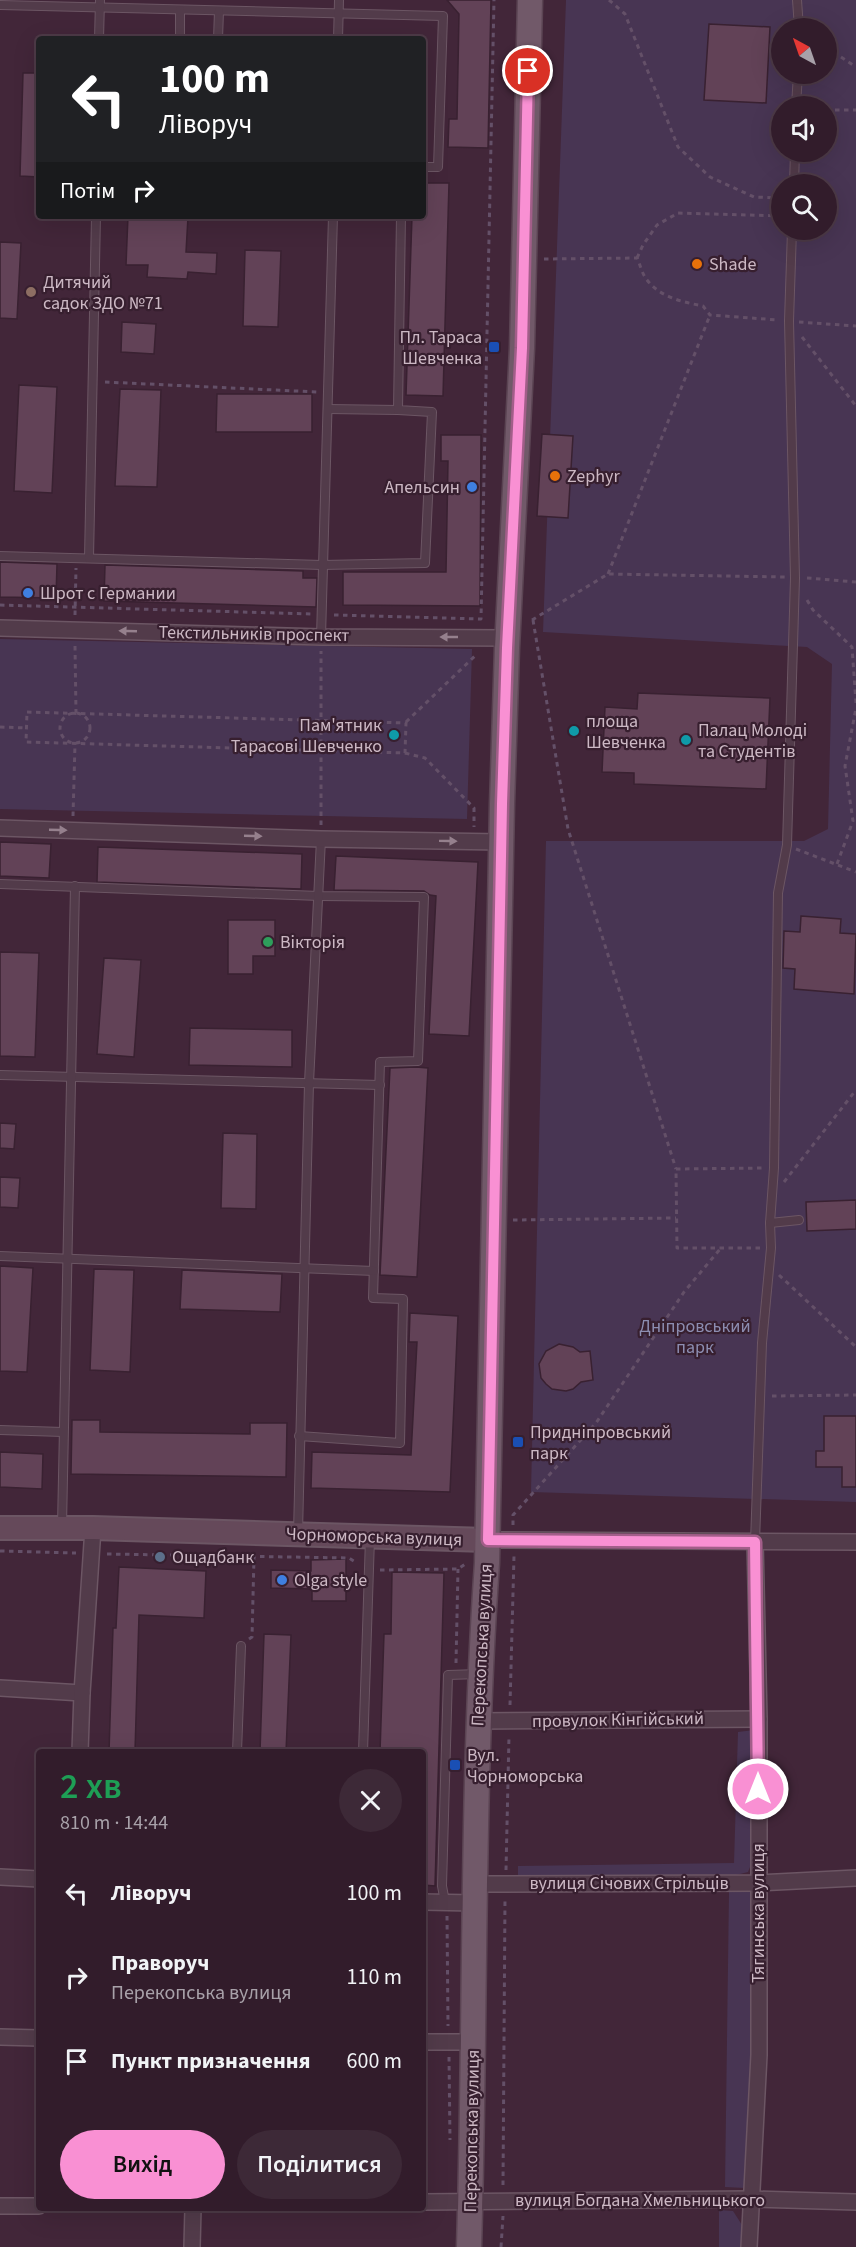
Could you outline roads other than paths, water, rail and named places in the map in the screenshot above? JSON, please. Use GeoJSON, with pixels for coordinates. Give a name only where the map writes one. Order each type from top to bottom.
{"type":"FeatureCollection","features":[{"type":"Feature","properties":{"kind":"main road","name":"Перекопська вулиця"},"geometry":{"type":"LineString","coordinates":[[469,2247],[479,1674],[488,1540],[501,842],[524,260],[530,0]]}},
{"type":"Feature","properties":{"kind":"street","name":"Текстильників проспект"},"geometry":{"type":"LineString","coordinates":[[0,628],[321,637],[508,638]]}},
{"type":"Feature","properties":{"kind":"street"},"geometry":{"type":"LineString","coordinates":[[0,828],[321,839],[501,842]]}},
{"type":"Feature","properties":{"kind":"street"},"geometry":{"type":"LineString","coordinates":[[80,1749],[93,1527]]}},
{"type":"Feature","properties":{"kind":"street","name":"Чорноморська вулиця"},"geometry":{"type":"LineString","coordinates":[[0,1528],[93,1527],[488,1540],[856,1542]]}},
{"type":"Feature","properties":{"kind":"street","name":"Тягинська вулиця"},"geometry":{"type":"LineString","coordinates":[[749,2247],[759,2055],[757,1882],[759,1719],[755,1542]]}},
{"type":"Feature","properties":{"kind":"street"},"geometry":{"type":"LineString","coordinates":[[0,1688],[82,1693]]}},
{"type":"Feature","properties":{"kind":"street","name":"провулок Кінгійський"},"geometry":{"type":"LineString","coordinates":[[478,1721],[759,1719]]}},
{"type":"Feature","properties":{"kind":"street"},"geometry":{"type":"LineString","coordinates":[[0,1877],[36,1879]]}},
{"type":"Feature","properties":{"kind":"street","name":"вулиця Січових Стрільців"},"geometry":{"type":"LineString","coordinates":[[426,1902],[445,1902],[505,1884],[757,1882],[856,1878]]}},
{"type":"Feature","properties":{"kind":"street"},"geometry":{"type":"LineString","coordinates":[[0,2037],[36,2038]]}},
{"type":"Feature","properties":{"kind":"street"},"geometry":{"type":"LineString","coordinates":[[426,2042],[474,2042]]}},
{"type":"Feature","properties":{"kind":"street","name":"вулиця Богдана Хмельницького"},"geometry":{"type":"LineString","coordinates":[[426,2202],[750,2199],[856,2202]]}},
{"type":"Feature","properties":{"kind":"street"},"geometry":{"type":"LineString","coordinates":[[0,2206],[36,2206]]}},
{"type":"Feature","properties":{"kind":"street"},"geometry":{"type":"LineString","coordinates":[[192,2247],[194,2211]]}},
{"type":"Feature","properties":{"kind":"lane"},"geometry":{"type":"LineString","coordinates":[[338,36],[339,0]]}},
{"type":"Feature","properties":{"kind":"lane"},"geometry":{"type":"LineString","coordinates":[[797,0],[798,18]]}},
{"type":"Feature","properties":{"kind":"lane"},"geometry":{"type":"LineString","coordinates":[[0,5],[100,4],[180,10],[442,16],[438,167],[426,167]]}},
{"type":"Feature","properties":{"kind":"lane"},"geometry":{"type":"LineString","coordinates":[[99,36],[100,4]]}},
{"type":"Feature","properties":{"kind":"lane"},"geometry":{"type":"LineString","coordinates":[[180,10],[180,36]]}},
{"type":"Feature","properties":{"kind":"lane"},"geometry":{"type":"LineString","coordinates":[[218,36],[219,11]]}},
{"type":"Feature","properties":{"kind":"lane"},"geometry":{"type":"LineString","coordinates":[[89,558],[96,219]]}},
{"type":"Feature","properties":{"kind":"lane"},"geometry":{"type":"LineString","coordinates":[[321,637],[333,219]]}},
{"type":"Feature","properties":{"kind":"lane"},"geometry":{"type":"LineString","coordinates":[[398,410],[402,219]]}},
{"type":"Feature","properties":{"kind":"lane"},"geometry":{"type":"LineString","coordinates":[[755,1542],[762,1343],[771,1248],[770,1223],[774,1168],[778,893],[787,845],[795,578],[789,321],[792,240]]}},
{"type":"Feature","properties":{"kind":"lane"},"geometry":{"type":"LineString","coordinates":[[0,556],[322,565],[425,563],[432,412],[327,409]]}},
{"type":"Feature","properties":{"kind":"lane"},"geometry":{"type":"LineString","coordinates":[[298,1534],[309,1083],[321,839]]}},
{"type":"Feature","properties":{"kind":"lane"},"geometry":{"type":"LineString","coordinates":[[0,884],[319,896],[424,897],[418,1061],[380,1062],[373,1298],[403,1299],[400,1443],[299,1436]]}},
{"type":"Feature","properties":{"kind":"lane"},"geometry":{"type":"LineString","coordinates":[[62,1527],[75,886]]}},
{"type":"Feature","properties":{"kind":"lane"},"geometry":{"type":"LineString","coordinates":[[0,1075],[380,1085]]}},
{"type":"Feature","properties":{"kind":"lane"},"geometry":{"type":"LineString","coordinates":[[770,1223],[799,1220]]}},
{"type":"Feature","properties":{"kind":"lane"},"geometry":{"type":"LineString","coordinates":[[0,1256],[374,1271]]}},
{"type":"Feature","properties":{"kind":"lane"},"geometry":{"type":"LineString","coordinates":[[0,1430],[63,1432]]}},
{"type":"Feature","properties":{"kind":"lane"},"geometry":{"type":"LineString","coordinates":[[363,1749],[370,1537]]}},
{"type":"Feature","properties":{"kind":"lane"},"geometry":{"type":"LineString","coordinates":[[237,1749],[241,1646]]}},
{"type":"Feature","properties":{"kind":"lane"},"geometry":{"type":"LineString","coordinates":[[445,1902],[442,1886],[448,1674],[479,1674]]}},
{"type":"Feature","properties":{"kind":"place","name":"Shade"},"geometry":{"type":"Point","coordinates":[697,264]}},
{"type":"Feature","properties":{"kind":"place","name":"Дитячий садок ЗДО №71"},"geometry":{"type":"Point","coordinates":[31,292]}},
{"type":"Feature","properties":{"kind":"place","name":"Пл. Тараса Шевченка"},"geometry":{"type":"Point","coordinates":[494,347]}},
{"type":"Feature","properties":{"kind":"place","name":"Zephyr"},"geometry":{"type":"Point","coordinates":[555,476]}},
{"type":"Feature","properties":{"kind":"place","name":"Апельсин"},"geometry":{"type":"Point","coordinates":[472,487]}},
{"type":"Feature","properties":{"kind":"place","name":"Шрот с Германии"},"geometry":{"type":"Point","coordinates":[28,593]}},
{"type":"Feature","properties":{"kind":"place","name":"площа Шевченка"},"geometry":{"type":"Point","coordinates":[574,731]}},
{"type":"Feature","properties":{"kind":"place","name":"Пам'ятник Тарасові Шевченко"},"geometry":{"type":"Point","coordinates":[394,735]}},
{"type":"Feature","properties":{"kind":"place","name":"Палац Молоді та Студентів"},"geometry":{"type":"Point","coordinates":[686,740]}},
{"type":"Feature","properties":{"kind":"place","name":"Вікторія"},"geometry":{"type":"Point","coordinates":[268,942]}},
{"type":"Feature","properties":{"kind":"place","name":"Придніпровський парк"},"geometry":{"type":"Point","coordinates":[518,1442]}},
{"type":"Feature","properties":{"kind":"place","name":"Ощадбанк"},"geometry":{"type":"Point","coordinates":[160,1557]}},
{"type":"Feature","properties":{"kind":"place","name":"Olga style"},"geometry":{"type":"Point","coordinates":[282,1580]}},
{"type":"Feature","properties":{"kind":"place","name":"Вул. Чорноморська"},"geometry":{"type":"Point","coordinates":[455,1765]}},
{"type":"Feature","properties":{"kind":"park label","name":"Дніпровський парк"},"geometry":{"type":"Point","coordinates":[695,1336]}}]}
